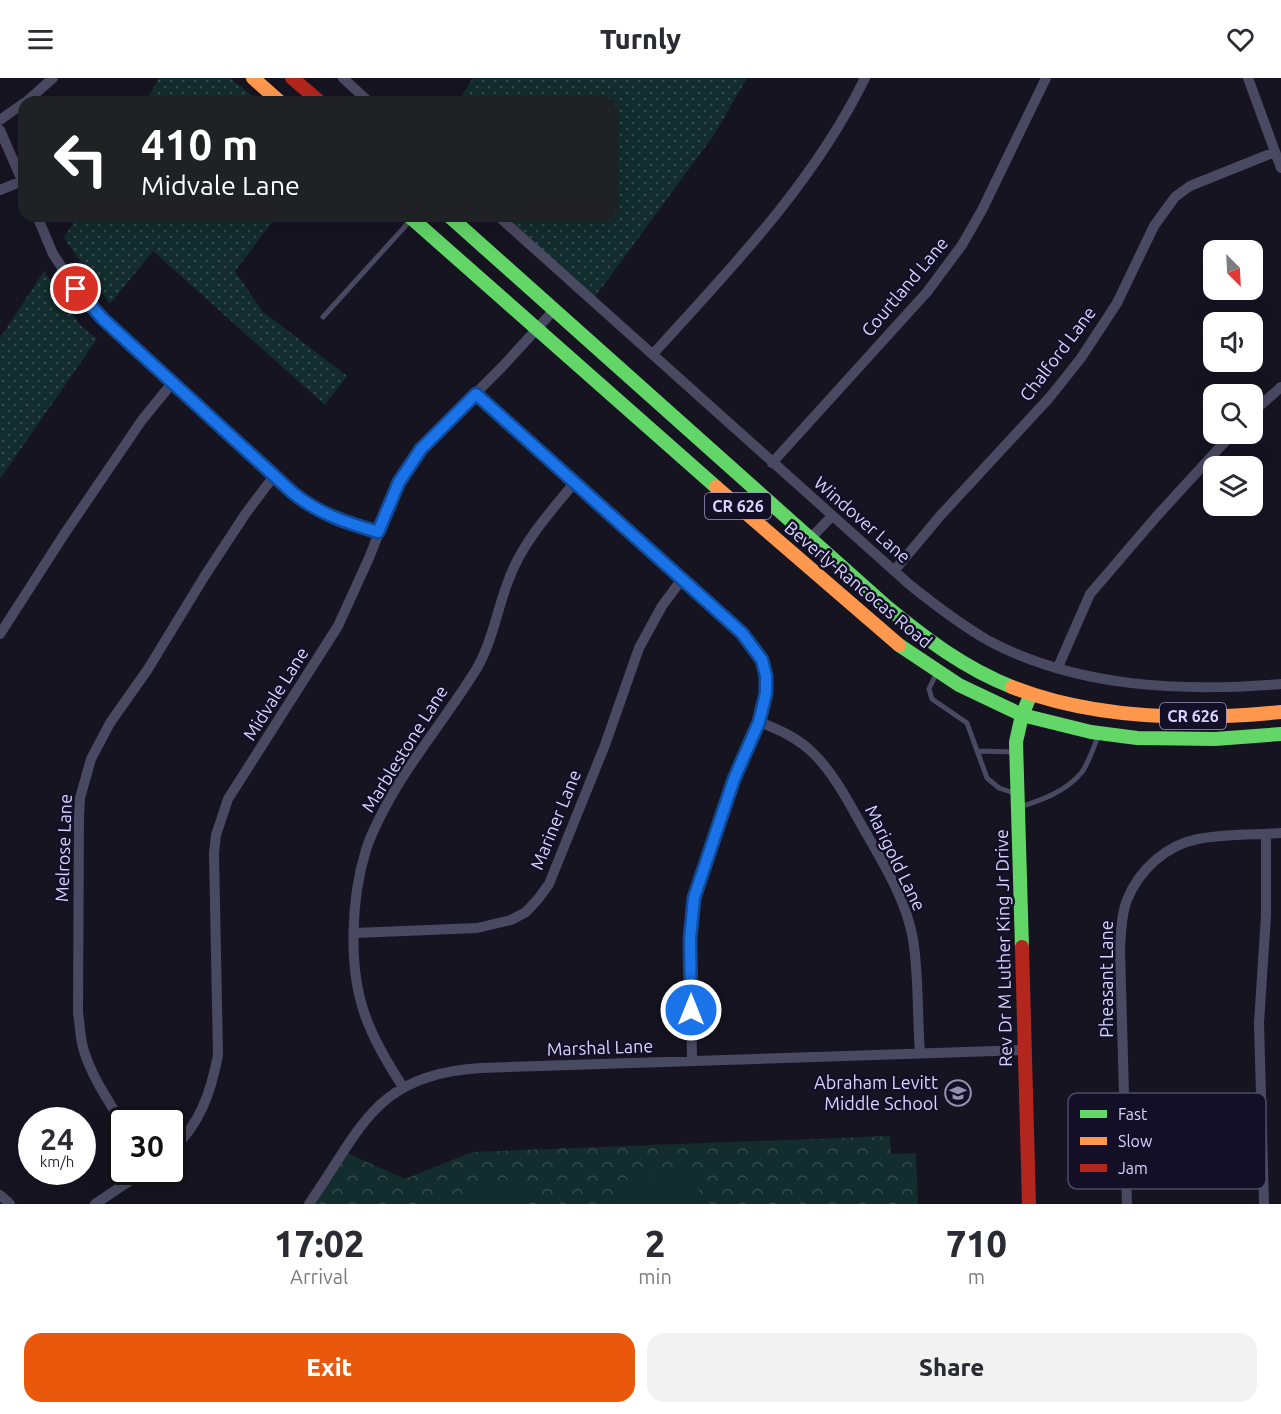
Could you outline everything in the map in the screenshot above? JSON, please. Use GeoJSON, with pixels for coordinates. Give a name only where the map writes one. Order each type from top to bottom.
{"type":"FeatureCollection","features":[{"type":"Feature","properties":{"kind":"main road"},"geometry":{"type":"LineString","coordinates":[[253,78],[273,96]]}},
{"type":"Feature","properties":{"kind":"main road"},"geometry":{"type":"LineString","coordinates":[[292,78],[313,96]]}},
{"type":"Feature","properties":{"kind":"main road","name":"Beverly-Rancocas Road"},"geometry":{"type":"LineString","coordinates":[[418,222],[870,621],[906,651],[959,686],[1022,715],[1100,733],[1137,738],[1215,739],[1281,734]]}},
{"type":"Feature","properties":{"kind":"main road","name":"Beverly-Rancocas Road"},"geometry":{"type":"LineString","coordinates":[[456,222],[887,606],[933,644],[975,670],[1031,694],[1078,705],[1165,715],[1217,717],[1281,712]]}},
{"type":"Feature","properties":{"kind":"main road"},"geometry":{"type":"LineString","coordinates":[[704,477],[721,478],[735,485],[786,530],[798,537],[811,538]]}},
{"type":"Feature","properties":{"kind":"main road","name":"Rev Dr M Luther King Jr Drive"},"geometry":{"type":"LineString","coordinates":[[1029,1204],[1016,742],[1022,715],[1031,694]]}},
{"type":"Feature","properties":{"kind":"street"},"geometry":{"type":"LineString","coordinates":[[33,96],[53,78]]}},
{"type":"Feature","properties":{"kind":"street"},"geometry":{"type":"LineString","coordinates":[[653,354],[767,227],[793,194],[841,125],[865,78]]}},
{"type":"Feature","properties":{"kind":"street","name":"Courtland Lane"},"geometry":{"type":"LineString","coordinates":[[772,463],[927,292],[951,261],[987,201],[1046,78]]}},
{"type":"Feature","properties":{"kind":"street"},"geometry":{"type":"LineString","coordinates":[[1248,78],[1281,168]]}},
{"type":"Feature","properties":{"kind":"street"},"geometry":{"type":"LineString","coordinates":[[345,79],[363,96]]}},
{"type":"Feature","properties":{"kind":"street"},"geometry":{"type":"LineString","coordinates":[[0,120],[18,108]]}},
{"type":"Feature","properties":{"kind":"street"},"geometry":{"type":"LineString","coordinates":[[0,130],[18,171]]}},
{"type":"Feature","properties":{"kind":"street","name":"Chalford Lane"},"geometry":{"type":"LineString","coordinates":[[894,571],[955,500],[1050,397],[1086,351],[1117,303],[1154,226],[1175,197],[1190,186],[1275,152]]}},
{"type":"Feature","properties":{"kind":"street"},"geometry":{"type":"LineString","coordinates":[[0,190],[18,185]]}},
{"type":"Feature","properties":{"kind":"street"},"geometry":{"type":"LineString","coordinates":[[40,222],[53,254],[76,289],[103,319],[274,476],[317,510],[353,525],[378,532]]}},
{"type":"Feature","properties":{"kind":"street","name":"Windover Lane"},"geometry":{"type":"LineString","coordinates":[[505,222],[894,571],[940,609],[990,641],[1026,657],[1058,667],[1102,679],[1143,686],[1208,688],[1281,684]]}},
{"type":"Feature","properties":{"kind":"street","name":"Midvale Lane"},"geometry":{"type":"LineString","coordinates":[[186,1135],[203,1109],[212,1086],[218,1055],[213,871],[216,835],[228,799],[338,626],[369,558],[399,482],[421,449],[538,330],[554,310]]}},
{"type":"Feature","properties":{"kind":"street"},"geometry":{"type":"LineString","coordinates":[[0,634],[142,420],[173,382]]}},
{"type":"Feature","properties":{"kind":"street"},"geometry":{"type":"LineString","coordinates":[[1263,403],[1281,387]]}},
{"type":"Feature","properties":{"kind":"street"},"geometry":{"type":"LineString","coordinates":[[476,394],[742,633],[762,660],[766,676],[766,693],[759,722],[734,779],[694,898],[690,939],[692,1060]]}},
{"type":"Feature","properties":{"kind":"street"},"geometry":{"type":"LineString","coordinates":[[1058,667],[1090,594],[1223,444]]}},
{"type":"Feature","properties":{"kind":"street","name":"Melrose Lane"},"geometry":{"type":"LineString","coordinates":[[113,1107],[91,1069],[83,1050],[80,1033],[78,1013],[80,798],[91,759],[105,732],[246,513],[274,476]]}},
{"type":"Feature","properties":{"kind":"street","name":"Marblestone Lane"},"geometry":{"type":"LineString","coordinates":[[403,1087],[377,1043],[364,1013],[357,980],[355,906],[361,868],[374,829],[394,792],[476,669],[493,634],[509,578],[518,561],[557,503],[575,482]]}},
{"type":"Feature","properties":{"kind":"street"},"geometry":{"type":"LineString","coordinates":[[811,538],[832,516]]}},
{"type":"Feature","properties":{"kind":"street","name":"Mariner Lane"},"geometry":{"type":"LineString","coordinates":[[355,933],[494,926],[526,912],[549,884],[605,744],[639,648],[662,606],[682,579]]}},
{"type":"Feature","properties":{"kind":"street","name":"Marigold Lane"},"geometry":{"type":"LineString","coordinates":[[759,722],[794,738],[825,766],[851,806],[887,871],[903,906],[913,940],[920,1053]]}},
{"type":"Feature","properties":{"kind":"street"},"geometry":{"type":"LineString","coordinates":[[1261,1093],[1259,1023],[1266,915],[1266,834]]}},
{"type":"Feature","properties":{"kind":"street","name":"Pheasant Lane"},"geometry":{"type":"LineString","coordinates":[[1124,1093],[1120,950],[1127,900],[1152,862],[1181,843],[1215,837],[1281,834]]}},
{"type":"Feature","properties":{"kind":"street","name":"Marshal Lane"},"geometry":{"type":"LineString","coordinates":[[309,1204],[369,1114],[403,1087],[428,1076],[463,1069],[1025,1050]]}},
{"type":"Feature","properties":{"kind":"street"},"geometry":{"type":"LineString","coordinates":[[95,1204],[124,1185]]}},
{"type":"Feature","properties":{"kind":"street","name":"Pheasant Lane"},"geometry":{"type":"LineString","coordinates":[[1127,1189],[1127,1204]]}},
{"type":"Feature","properties":{"kind":"street"},"geometry":{"type":"LineString","coordinates":[[1264,1189],[1264,1204]]}},
{"type":"Feature","properties":{"kind":"street"},"geometry":{"type":"LineString","coordinates":[[0,1195],[10,1204]]}},
{"type":"Feature","properties":{"kind":"lane"},"geometry":{"type":"LineString","coordinates":[[323,317],[408,222]]}},
{"type":"Feature","properties":{"kind":"lane"},"geometry":{"type":"LineString","coordinates":[[937,671],[929,689],[932,699],[967,723],[987,778],[1018,801],[1037,802],[1062,789],[1082,771],[1100,733]]}},
{"type":"Feature","properties":{"kind":"lane"},"geometry":{"type":"LineString","coordinates":[[977,751],[1017,752]]}},
{"type":"Feature","properties":{"kind":"green space"},"geometry":{"type":"Polygon","coordinates":[[[159,78],[230,78],[252,96],[148,96],[159,78]]]}},
{"type":"Feature","properties":{"kind":"green space"},"geometry":{"type":"Polygon","coordinates":[[[473,78],[747,78],[714,135],[592,301],[504,222],[618,222],[618,96],[462,96],[473,78]]]}},
{"type":"Feature","properties":{"kind":"green space"},"geometry":{"type":"Polygon","coordinates":[[[73,222],[272,222],[235,271],[262,311],[347,376],[325,405],[153,251],[110,304],[64,238],[73,222]]]}},
{"type":"Feature","properties":{"kind":"green space"},"geometry":{"type":"Polygon","coordinates":[[[44,271],[80,325],[97,339],[0,479],[0,338],[44,271]]]}},
{"type":"Feature","properties":{"kind":"green space","name":"Abraham Levitt Middle School"},"geometry":{"type":"Polygon","coordinates":[[[890,1136],[891,1154],[916,1153],[918,1204],[307,1204],[345,1152],[405,1179],[472,1152],[890,1136]]]}},
{"type":"Feature","properties":{"kind":"green space"},"geometry":{"type":"Polygon","coordinates":[[[663,1171],[697,1171],[700,1204],[608,1204],[621,1188],[663,1171]]]}},
{"type":"Feature","properties":{"kind":"green space"},"geometry":{"type":"Polygon","coordinates":[[[523,1185],[525,1204],[430,1204],[472,1190],[523,1185]]]}},
{"type":"Feature","properties":{"kind":"traffic: fast"},"geometry":{"type":"LineString","coordinates":[[416,222],[716,487]]}},
{"type":"Feature","properties":{"kind":"traffic: fast"},"geometry":{"type":"LineString","coordinates":[[456,222],[887,607],[946,652],[1012,687]]}},
{"type":"Feature","properties":{"kind":"traffic: fast"},"geometry":{"type":"LineString","coordinates":[[899,645],[959,685],[1022,715],[1091,732],[1137,738],[1215,739],[1281,734]]}},
{"type":"Feature","properties":{"kind":"traffic: fast"},"geometry":{"type":"LineString","coordinates":[[1022,947],[1016,742],[1022,715],[1031,694]]}},
{"type":"Feature","properties":{"kind":"traffic: slow"},"geometry":{"type":"LineString","coordinates":[[253,78],[273,96]]}},
{"type":"Feature","properties":{"kind":"traffic: slow"},"geometry":{"type":"LineString","coordinates":[[716,487],[899,645]]}},
{"type":"Feature","properties":{"kind":"traffic: slow"},"geometry":{"type":"LineString","coordinates":[[1012,687],[1044,698],[1111,712],[1179,717],[1281,712]]}},
{"type":"Feature","properties":{"kind":"traffic: jam"},"geometry":{"type":"LineString","coordinates":[[292,78],[313,96]]}},
{"type":"Feature","properties":{"kind":"traffic: jam"},"geometry":{"type":"LineString","coordinates":[[1022,947],[1029,1204]]}},
{"type":"Feature","properties":{"kind":"place","name":"Abraham Levitt Middle School"},"geometry":{"type":"Point","coordinates":[958,1093]}},
{"type":"Feature","properties":{"kind":"route"},"geometry":{"type":"LineString","coordinates":[[76,289],[103,319],[305,503],[330,516],[378,532],[399,482],[421,449],[476,394],[643,542],[754,646],[762,660],[766,676],[766,693],[759,722],[734,779],[694,898],[690,939],[691,1010]]}}]}
